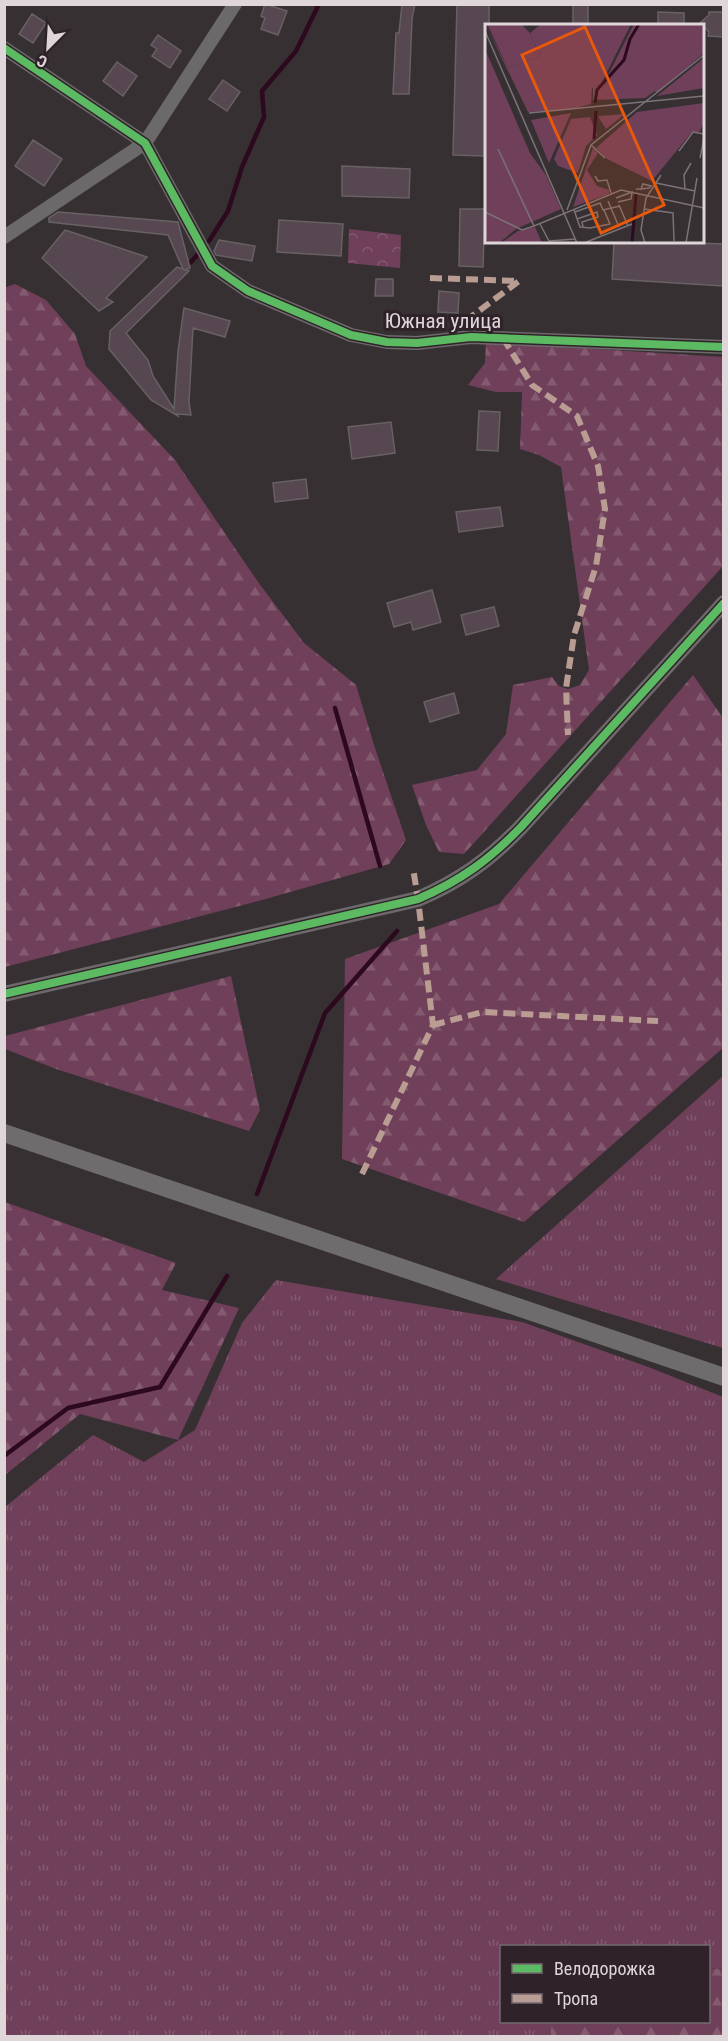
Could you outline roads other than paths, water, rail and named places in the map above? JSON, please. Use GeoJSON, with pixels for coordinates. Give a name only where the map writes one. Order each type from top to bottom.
{"type":"FeatureCollection","features":[{"type":"Feature","properties":{"kind":"main road"},"geometry":{"type":"LineString","coordinates":[[4,1132],[723,1377]]}},
{"type":"Feature","properties":{"kind":"street"},"geometry":{"type":"LineString","coordinates":[[4,237],[145,143],[235,4]]}},
{"type":"Feature","properties":{"kind":"street"},"geometry":{"type":"LineString","coordinates":[[4,48],[145,143]]}},
{"type":"Feature","properties":{"kind":"street","name":"Южная улица"},"geometry":{"type":"LineString","coordinates":[[145,143],[212,266],[248,291],[351,334],[387,342],[417,343],[471,337],[723,347]]}},
{"type":"Feature","properties":{"kind":"street"},"geometry":{"type":"LineString","coordinates":[[4,994],[418,899],[444,888],[496,853],[723,603]]}},
{"type":"Feature","properties":{"kind":"waterway"},"geometry":{"type":"LineString","coordinates":[[209,241],[228,211],[242,167],[264,117],[262,91],[296,51],[319,4]]}},
{"type":"Feature","properties":{"kind":"waterway"},"geometry":{"type":"LineString","coordinates":[[191,262],[198,254]]}},
{"type":"Feature","properties":{"kind":"waterway"},"geometry":{"type":"LineString","coordinates":[[335,708],[380,866]]}},
{"type":"Feature","properties":{"kind":"waterway"},"geometry":{"type":"LineString","coordinates":[[257,1194],[325,1013],[397,931]]}},
{"type":"Feature","properties":{"kind":"waterway"},"geometry":{"type":"LineString","coordinates":[[4,1456],[68,1408],[160,1387],[227,1276]]}}]}
